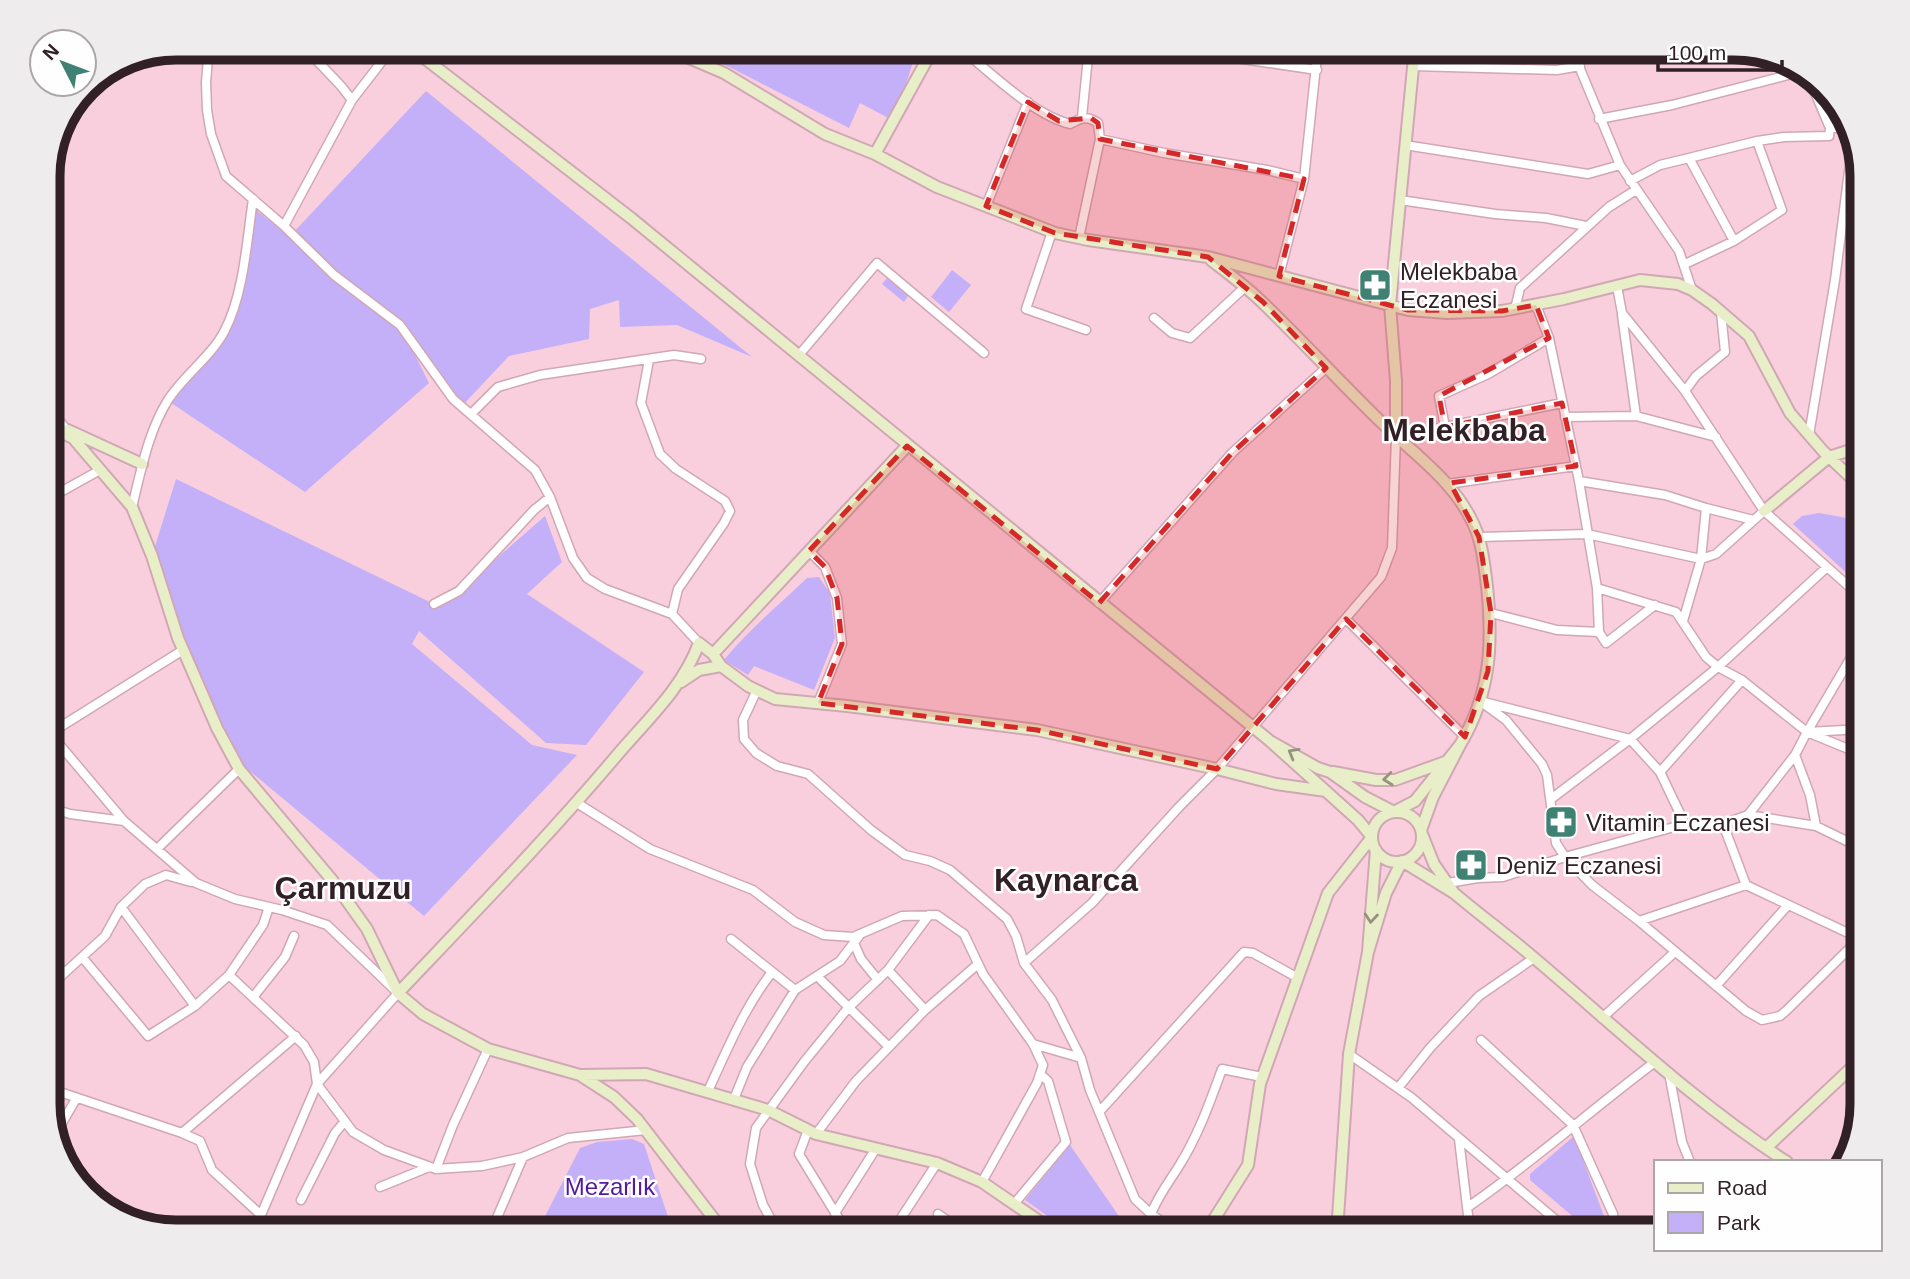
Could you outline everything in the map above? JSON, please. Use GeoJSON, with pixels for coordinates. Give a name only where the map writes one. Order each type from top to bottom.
{"type":"FeatureCollection","features":[{"type":"Feature","properties":{"kind":"street"},"geometry":{"type":"LineString","coordinates":[[208,60],[206,82],[211,134],[226,176],[284,226],[334,275],[400,325],[453,399],[535,470],[550,497],[573,558],[587,578],[605,589],[672,614],[699,643],[713,653],[721,666],[757,690],[775,699],[1037,730],[1276,784],[1326,791]]}},
{"type":"Feature","properties":{"kind":"street"},"geometry":{"type":"LineString","coordinates":[[316,60],[352,100]]}},
{"type":"Feature","properties":{"kind":"street"},"geometry":{"type":"LineString","coordinates":[[284,226],[352,100],[381,60]]}},
{"type":"Feature","properties":{"kind":"street"},"geometry":{"type":"LineString","coordinates":[[427,60],[631,218],[907,446],[981,503],[1099,603],[1270,741],[1358,820],[1372,837],[1376,850],[1368,952],[1349,1054],[1338,1220]]}},
{"type":"Feature","properties":{"kind":"street"},"geometry":{"type":"LineString","coordinates":[[694,60],[724,73],[825,134],[875,154],[937,187],[1052,232],[1208,257],[1408,310],[1447,313],[1515,309],[1640,281],[1678,284],[1692,290],[1749,336],[1790,413],[1850,477]]}},
{"type":"Feature","properties":{"kind":"street"},"geometry":{"type":"LineString","coordinates":[[875,154],[927,60]]}},
{"type":"Feature","properties":{"kind":"street"},"geometry":{"type":"LineString","coordinates":[[975,60],[1028,102],[1059,121],[1070,124],[1083,117],[1098,123],[1100,139],[1079,238]]}},
{"type":"Feature","properties":{"kind":"street"},"geometry":{"type":"LineString","coordinates":[[1083,117],[1088,60]]}},
{"type":"Feature","properties":{"kind":"street"},"geometry":{"type":"LineString","coordinates":[[1249,60],[1317,70]]}},
{"type":"Feature","properties":{"kind":"street"},"geometry":{"type":"LineString","coordinates":[[1279,275],[1304,179],[1317,60]]}},
{"type":"Feature","properties":{"kind":"street"},"geometry":{"type":"LineString","coordinates":[[1024,963],[1092,904],[1217,769],[1381,577],[1392,548],[1396,381],[1390,305],[1414,60]]}},
{"type":"Feature","properties":{"kind":"street"},"geometry":{"type":"LineString","coordinates":[[1577,60],[1619,165],[1679,251],[1692,290]]}},
{"type":"Feature","properties":{"kind":"street"},"geometry":{"type":"LineString","coordinates":[[1413,66],[1557,70],[1580,66]]}},
{"type":"Feature","properties":{"kind":"street"},"geometry":{"type":"LineString","coordinates":[[1599,118],[1672,105],[1791,74]]}},
{"type":"Feature","properties":{"kind":"street"},"geometry":{"type":"LineString","coordinates":[[1630,181],[1660,165],[1757,141],[1784,137],[1829,136],[1830,128],[1815,92]]}},
{"type":"Feature","properties":{"kind":"street"},"geometry":{"type":"LineString","coordinates":[[986,205],[1028,102]]}},
{"type":"Feature","properties":{"kind":"street"},"geometry":{"type":"LineString","coordinates":[[1830,128],[1840,128]]}},
{"type":"Feature","properties":{"kind":"street"},"geometry":{"type":"LineString","coordinates":[[1100,139],[1304,179]]}},
{"type":"Feature","properties":{"kind":"street"},"geometry":{"type":"LineString","coordinates":[[1685,264],[1734,242],[1782,210],[1757,141]]}},
{"type":"Feature","properties":{"kind":"street"},"geometry":{"type":"LineString","coordinates":[[1405,145],[1588,174],[1619,165]]}},
{"type":"Feature","properties":{"kind":"street"},"geometry":{"type":"LineString","coordinates":[[1689,158],[1734,242]]}},
{"type":"Feature","properties":{"kind":"street"},"geometry":{"type":"LineString","coordinates":[[1809,435],[1821,375],[1850,162]]}},
{"type":"Feature","properties":{"kind":"street"},"geometry":{"type":"LineString","coordinates":[[1515,309],[1520,288],[1586,226],[1636,190]]}},
{"type":"Feature","properties":{"kind":"street"},"geometry":{"type":"LineString","coordinates":[[132,507],[147,445],[168,401],[224,333],[232,314],[244,262],[253,199]]}},
{"type":"Feature","properties":{"kind":"street"},"geometry":{"type":"LineString","coordinates":[[1400,200],[1495,214],[1546,218],[1586,226]]}},
{"type":"Feature","properties":{"kind":"street"},"geometry":{"type":"LineString","coordinates":[[1052,232],[1026,309],[1086,330]]}},
{"type":"Feature","properties":{"kind":"street"},"geometry":{"type":"LineString","coordinates":[[1208,257],[1263,302],[1325,368],[1447,484],[1472,519],[1479,537],[1491,613],[1488,671],[1480,701],[1433,797],[1421,832],[1419,849],[1415,855],[1402,861],[1386,893],[1368,952]]}},
{"type":"Feature","properties":{"kind":"street"},"geometry":{"type":"LineString","coordinates":[[800,355],[877,263],[984,353]]}},
{"type":"Feature","properties":{"kind":"street"},"geometry":{"type":"LineString","coordinates":[[1617,286],[1636,416]]}},
{"type":"Feature","properties":{"kind":"street"},"geometry":{"type":"LineString","coordinates":[[1154,317],[1172,333],[1190,338],[1245,287]]}},
{"type":"Feature","properties":{"kind":"street"},"geometry":{"type":"LineString","coordinates":[[1536,305],[1549,338],[1579,481],[1597,588],[1599,632],[1606,643],[1655,605]]}},
{"type":"Feature","properties":{"kind":"street"},"geometry":{"type":"LineString","coordinates":[[1685,391],[1696,376],[1725,352],[1721,312]]}},
{"type":"Feature","properties":{"kind":"street"},"geometry":{"type":"LineString","coordinates":[[1622,313],[1685,391],[1764,511],[1850,588]]}},
{"type":"Feature","properties":{"kind":"street"},"geometry":{"type":"LineString","coordinates":[[1445,427],[1439,396],[1488,374],[1549,338]]}},
{"type":"Feature","properties":{"kind":"street"},"geometry":{"type":"LineString","coordinates":[[472,413],[498,387],[540,375],[674,355],[701,359]]}},
{"type":"Feature","properties":{"kind":"street"},"geometry":{"type":"LineString","coordinates":[[649,359],[641,403],[660,454],[725,501],[730,511],[678,589],[672,614]]}},
{"type":"Feature","properties":{"kind":"street"},"geometry":{"type":"LineString","coordinates":[[1099,603],[1233,452],[1325,368]]}},
{"type":"Feature","properties":{"kind":"street"},"geometry":{"type":"LineString","coordinates":[[1396,437],[1562,403]]}},
{"type":"Feature","properties":{"kind":"street"},"geometry":{"type":"LineString","coordinates":[[1565,417],[1636,416],[1716,437]]}},
{"type":"Feature","properties":{"kind":"street"},"geometry":{"type":"LineString","coordinates":[[60,422],[132,507],[152,556],[183,650],[217,728],[239,769],[367,929],[398,993]]}},
{"type":"Feature","properties":{"kind":"street"},"geometry":{"type":"LineString","coordinates":[[60,430],[142,464]]}},
{"type":"Feature","properties":{"kind":"street"},"geometry":{"type":"LineString","coordinates":[[713,653],[907,446]]}},
{"type":"Feature","properties":{"kind":"street"},"geometry":{"type":"LineString","coordinates":[[1479,537],[1587,534],[1701,559],[1716,554],[1829,457],[1850,450]]}},
{"type":"Feature","properties":{"kind":"street"},"geometry":{"type":"LineString","coordinates":[[1447,484],[1576,466]]}},
{"type":"Feature","properties":{"kind":"street"},"geometry":{"type":"LineString","coordinates":[[60,492],[100,470]]}},
{"type":"Feature","properties":{"kind":"street"},"geometry":{"type":"LineString","coordinates":[[1579,481],[1665,495],[1754,520]]}},
{"type":"Feature","properties":{"kind":"street"},"geometry":{"type":"LineString","coordinates":[[434,604],[459,591],[534,510],[550,497]]}},
{"type":"Feature","properties":{"kind":"street"},"geometry":{"type":"LineString","coordinates":[[1683,621],[1701,559],[1706,508]]}},
{"type":"Feature","properties":{"kind":"street"},"geometry":{"type":"LineString","coordinates":[[809,551],[825,567],[837,598],[842,644],[818,703]]}},
{"type":"Feature","properties":{"kind":"street"},"geometry":{"type":"LineString","coordinates":[[1551,799],[1718,667],[1826,568]]}},
{"type":"Feature","properties":{"kind":"street"},"geometry":{"type":"LineString","coordinates":[[1597,588],[1676,612],[1706,656],[1718,667],[1742,680],[1807,732],[1850,750]]}},
{"type":"Feature","properties":{"kind":"street"},"geometry":{"type":"LineString","coordinates":[[1491,613],[1557,630],[1599,632]]}},
{"type":"Feature","properties":{"kind":"street"},"geometry":{"type":"LineString","coordinates":[[1346,619],[1462,741]]}},
{"type":"Feature","properties":{"kind":"street"},"geometry":{"type":"LineString","coordinates":[[261,1220],[317,1084],[398,993],[577,803],[678,684],[699,643]]}},
{"type":"Feature","properties":{"kind":"street"},"geometry":{"type":"LineString","coordinates":[[60,726],[183,650]]}},
{"type":"Feature","properties":{"kind":"street"},"geometry":{"type":"LineString","coordinates":[[1748,815],[1795,755],[1850,659]]}},
{"type":"Feature","properties":{"kind":"street"},"geometry":{"type":"LineString","coordinates":[[678,684],[699,670],[721,666]]}},
{"type":"Feature","properties":{"kind":"street"},"geometry":{"type":"LineString","coordinates":[[1660,772],[1742,680]]}},
{"type":"Feature","properties":{"kind":"street"},"geometry":{"type":"LineString","coordinates":[[757,690],[743,720],[744,739],[756,753],[777,766],[808,774],[905,855],[930,861],[950,870],[1007,919],[1016,936],[1024,963],[1052,1000],[1081,1058],[1090,1090],[1135,1199],[1160,1220]]}},
{"type":"Feature","properties":{"kind":"street"},"geometry":{"type":"LineString","coordinates":[[1480,701],[1630,739],[1660,772],[1685,824]]}},
{"type":"Feature","properties":{"kind":"street"},"geometry":{"type":"LineString","coordinates":[[1480,701],[1506,720],[1539,759],[1547,775],[1556,843],[1565,857],[1592,885],[1746,1011],[1762,1020],[1771,1019],[1787,1010],[1850,950]]}},
{"type":"Feature","properties":{"kind":"street"},"geometry":{"type":"LineString","coordinates":[[1807,732],[1850,730]]}},
{"type":"Feature","properties":{"kind":"street"},"geometry":{"type":"LineString","coordinates":[[1270,741],[1318,768],[1376,780],[1395,780],[1445,762]]}},
{"type":"Feature","properties":{"kind":"street"},"geometry":{"type":"LineString","coordinates":[[1214,1220],[1248,1165],[1262,1077],[1328,893],[1372,837],[1381,819],[1415,801],[1462,741]]}},
{"type":"Feature","properties":{"kind":"street"},"geometry":{"type":"LineString","coordinates":[[60,747],[124,821],[197,883]]}},
{"type":"Feature","properties":{"kind":"street"},"geometry":{"type":"LineString","coordinates":[[1795,755],[1811,795],[1816,827]]}},
{"type":"Feature","properties":{"kind":"street"},"geometry":{"type":"LineString","coordinates":[[157,849],[239,769]]}},
{"type":"Feature","properties":{"kind":"street"},"geometry":{"type":"LineString","coordinates":[[1330,772],[1365,797],[1394,812],[1413,818],[1434,864],[1451,888]]}},
{"type":"Feature","properties":{"kind":"street"},"geometry":{"type":"LineString","coordinates":[[577,803],[650,849],[753,890],[795,922],[824,935],[853,937],[902,916],[929,915],[937,915],[964,934],[983,974],[1033,1044],[1043,1065],[982,1182]]}},
{"type":"Feature","properties":{"kind":"street"},"geometry":{"type":"LineString","coordinates":[[60,811],[124,821]]}},
{"type":"Feature","properties":{"kind":"street"},"geometry":{"type":"LineString","coordinates":[[1451,888],[1479,878],[1503,877],[1685,824],[1723,824],[1748,815],[1816,827],[1850,843]]}},
{"type":"Feature","properties":{"kind":"street"},"geometry":{"type":"LineString","coordinates":[[1723,824],[1746,885],[1850,934]]}},
{"type":"Feature","properties":{"kind":"street"},"geometry":{"type":"LineString","coordinates":[[1376,850],[1387,860],[1402,861],[1451,888],[1655,1062],[1784,1160]]}},
{"type":"Feature","properties":{"kind":"street"},"geometry":{"type":"LineString","coordinates":[[60,976],[105,936],[121,907],[145,884],[166,876],[197,883],[235,899],[269,906],[327,925],[423,1014],[488,1049],[580,1075],[646,1074],[734,1099],[768,1110],[812,1132],[937,1163],[982,1182],[1038,1220]]}},
{"type":"Feature","properties":{"kind":"street"},"geometry":{"type":"LineString","coordinates":[[1639,921],[1746,885]]}},
{"type":"Feature","properties":{"kind":"street"},"geometry":{"type":"LineString","coordinates":[[1716,986],[1788,905]]}},
{"type":"Feature","properties":{"kind":"street"},"geometry":{"type":"LineString","coordinates":[[82,957],[148,1036],[195,1006],[229,975],[263,925],[269,906]]}},
{"type":"Feature","properties":{"kind":"street"},"geometry":{"type":"LineString","coordinates":[[121,907],[195,1006]]}},
{"type":"Feature","properties":{"kind":"street"},"geometry":{"type":"LineString","coordinates":[[771,1220],[763,1205],[750,1164],[756,1128],[848,1008],[888,970],[929,915]]}},
{"type":"Feature","properties":{"kind":"street"},"geometry":{"type":"LineString","coordinates":[[734,1099],[747,1066],[795,990],[841,961],[861,934]]}},
{"type":"Feature","properties":{"kind":"street"},"geometry":{"type":"LineString","coordinates":[[254,996],[285,957],[294,936]]}},
{"type":"Feature","properties":{"kind":"street"},"geometry":{"type":"LineString","coordinates":[[731,939],[795,990]]}},
{"type":"Feature","properties":{"kind":"street"},"geometry":{"type":"LineString","coordinates":[[853,943],[861,960],[878,980]]}},
{"type":"Feature","properties":{"kind":"street"},"geometry":{"type":"LineString","coordinates":[[1602,1018],[1675,951]]}},
{"type":"Feature","properties":{"kind":"street"},"geometry":{"type":"LineString","coordinates":[[1100,1111],[1244,952],[1253,953],[1298,978]]}},
{"type":"Feature","properties":{"kind":"street"},"geometry":{"type":"LineString","coordinates":[[1398,1088],[1430,1048],[1479,996],[1534,958]]}},
{"type":"Feature","properties":{"kind":"street"},"geometry":{"type":"LineString","coordinates":[[839,1220],[799,1154],[812,1132],[888,1046],[978,964]]}},
{"type":"Feature","properties":{"kind":"street"},"geometry":{"type":"LineString","coordinates":[[60,970],[65,971]]}},
{"type":"Feature","properties":{"kind":"street"},"geometry":{"type":"LineString","coordinates":[[888,970],[925,1010]]}},
{"type":"Feature","properties":{"kind":"street"},"geometry":{"type":"LineString","coordinates":[[708,1091],[731,1039],[772,972]]}},
{"type":"Feature","properties":{"kind":"street"},"geometry":{"type":"LineString","coordinates":[[229,975],[296,1036],[314,1062],[317,1084],[353,1132],[384,1150],[433,1168]]}},
{"type":"Feature","properties":{"kind":"street"},"geometry":{"type":"LineString","coordinates":[[817,976],[888,1046]]}},
{"type":"Feature","properties":{"kind":"street"},"geometry":{"type":"LineString","coordinates":[[182,1133],[296,1036]]}},
{"type":"Feature","properties":{"kind":"street"},"geometry":{"type":"LineString","coordinates":[[1481,1040],[1573,1125],[1613,1214]]}},
{"type":"Feature","properties":{"kind":"street"},"geometry":{"type":"LineString","coordinates":[[1033,1044],[1081,1058]]}},
{"type":"Feature","properties":{"kind":"street"},"geometry":{"type":"LineString","coordinates":[[433,1168],[488,1049]]}},
{"type":"Feature","properties":{"kind":"street"},"geometry":{"type":"LineString","coordinates":[[1349,1054],[1398,1088],[1556,1220]]}},
{"type":"Feature","properties":{"kind":"street"},"geometry":{"type":"LineString","coordinates":[[1468,1207],[1508,1179],[1655,1062]]}},
{"type":"Feature","properties":{"kind":"street"},"geometry":{"type":"LineString","coordinates":[[1151,1214],[1156,1200],[1180,1165],[1207,1112],[1222,1069],[1262,1077]]}},
{"type":"Feature","properties":{"kind":"street"},"geometry":{"type":"LineString","coordinates":[[1766,1148],[1850,1069]]}},
{"type":"Feature","properties":{"kind":"street"},"geometry":{"type":"LineString","coordinates":[[1669,1073],[1682,1142],[1689,1160]]}},
{"type":"Feature","properties":{"kind":"street"},"geometry":{"type":"LineString","coordinates":[[1014,1203],[1066,1142],[1048,1081],[1040,1074]]}},
{"type":"Feature","properties":{"kind":"street"},"geometry":{"type":"LineString","coordinates":[[580,1075],[614,1097],[646,1130],[712,1220]]}},
{"type":"Feature","properties":{"kind":"street"},"geometry":{"type":"LineString","coordinates":[[60,1093],[200,1141],[212,1170],[261,1214]]}},
{"type":"Feature","properties":{"kind":"street"},"geometry":{"type":"LineString","coordinates":[[62,1124],[76,1099]]}},
{"type":"Feature","properties":{"kind":"street"},"geometry":{"type":"LineString","coordinates":[[301,1200],[334,1133],[345,1121]]}},
{"type":"Feature","properties":{"kind":"street"},"geometry":{"type":"LineString","coordinates":[[380,1187],[433,1168],[482,1166],[523,1157],[568,1138],[646,1130]]}},
{"type":"Feature","properties":{"kind":"street"},"geometry":{"type":"LineString","coordinates":[[1459,1139],[1469,1220]]}},
{"type":"Feature","properties":{"kind":"street"},"geometry":{"type":"LineString","coordinates":[[1766,1148],[1773,1160]]}},
{"type":"Feature","properties":{"kind":"street"},"geometry":{"type":"LineString","coordinates":[[835,1213],[876,1150]]}},
{"type":"Feature","properties":{"kind":"street"},"geometry":{"type":"LineString","coordinates":[[496,1220],[523,1157]]}},
{"type":"Feature","properties":{"kind":"street"},"geometry":{"type":"LineString","coordinates":[[900,1220],[937,1163]]}},
{"type":"Feature","properties":{"kind":"street"},"geometry":{"type":"LineString","coordinates":[[938,1214],[947,1220]]}},
{"type":"Feature","properties":{"kind":"highlighted area"},"geometry":{"type":"Polygon","coordinates":[[[1028,102],[1059,121],[1091,118],[1098,123],[1100,139],[1304,179],[1279,276],[1408,310],[1502,311],[1536,305],[1549,338],[1439,396],[1445,427],[1562,403],[1576,466],[1450,483],[1479,537],[1491,613],[1488,671],[1465,737],[1346,619],[1217,769],[1037,730],[818,703],[842,644],[837,598],[825,567],[809,551],[907,446],[1099,603],[1233,452],[1326,368],[1263,302],[1208,257],[1055,233],[986,206],[1028,102]]]}},
{"type":"Feature","properties":{"kind":"green space"},"geometry":{"type":"Polygon","coordinates":[[[716,60],[914,60],[894,121],[860,103],[849,128],[716,60]]]}},
{"type":"Feature","properties":{"kind":"green space"},"geometry":{"type":"Polygon","coordinates":[[[426,91],[752,357],[677,325],[620,327],[619,300],[590,309],[589,339],[509,356],[462,406],[403,331],[429,383],[305,492],[168,401],[232,314],[252,207],[365,297],[292,234],[426,91]]]}},
{"type":"Feature","properties":{"kind":"green space"},"geometry":{"type":"Polygon","coordinates":[[[952,270],[971,285],[949,312],[931,297],[952,270]]]}},
{"type":"Feature","properties":{"kind":"green space"},"geometry":{"type":"Polygon","coordinates":[[[887,278],[908,296],[904,302],[882,284],[887,278]]]}},
{"type":"Feature","properties":{"kind":"green space"},"geometry":{"type":"Polygon","coordinates":[[[176,479],[434,604],[459,591],[545,516],[562,562],[527,594],[644,672],[586,745],[546,743],[419,631],[412,644],[532,745],[577,755],[424,916],[233,757],[152,556],[176,479]]]}},
{"type":"Feature","properties":{"kind":"green space"},"geometry":{"type":"Polygon","coordinates":[[[1819,513],[1850,519],[1850,576],[1793,524],[1802,516],[1819,513]]]}},
{"type":"Feature","properties":{"kind":"green space"},"geometry":{"type":"Polygon","coordinates":[[[819,577],[830,593],[835,638],[814,690],[754,666],[748,675],[724,660],[753,628],[807,578],[819,577]]]}},
{"type":"Feature","properties":{"kind":"green space"},"geometry":{"type":"Polygon","coordinates":[[[1574,1136],[1606,1220],[1577,1220],[1530,1180],[1530,1174],[1574,1136]]]}},
{"type":"Feature","properties":{"kind":"green space","name":"Mezarlık"},"geometry":{"type":"Polygon","coordinates":[[[632,1139],[644,1144],[669,1220],[543,1220],[580,1148],[597,1142],[632,1139]]]}},
{"type":"Feature","properties":{"kind":"green space"},"geometry":{"type":"Polygon","coordinates":[[[1070,1145],[1122,1220],[1053,1220],[1025,1200],[1070,1145]]]}},
{"type":"Feature","properties":{"kind":"place","name":"Melekbaba Eczanesi"},"geometry":{"type":"Point","coordinates":[1375,285]}},
{"type":"Feature","properties":{"kind":"place","name":"Vitamin Eczanesi"},"geometry":{"type":"Point","coordinates":[1561,822]}},
{"type":"Feature","properties":{"kind":"place","name":"Deniz Eczanesi"},"geometry":{"type":"Point","coordinates":[1471,865]}},
{"type":"Feature","properties":{"kind":"district","name":"Melekbaba"},"geometry":{"type":"Point","coordinates":[1464,430]}},
{"type":"Feature","properties":{"kind":"district","name":"Kaynarca"},"geometry":{"type":"Point","coordinates":[1066,880]}},
{"type":"Feature","properties":{"kind":"district","name":"Çarmuzu"},"geometry":{"type":"Point","coordinates":[343,888]}}]}
